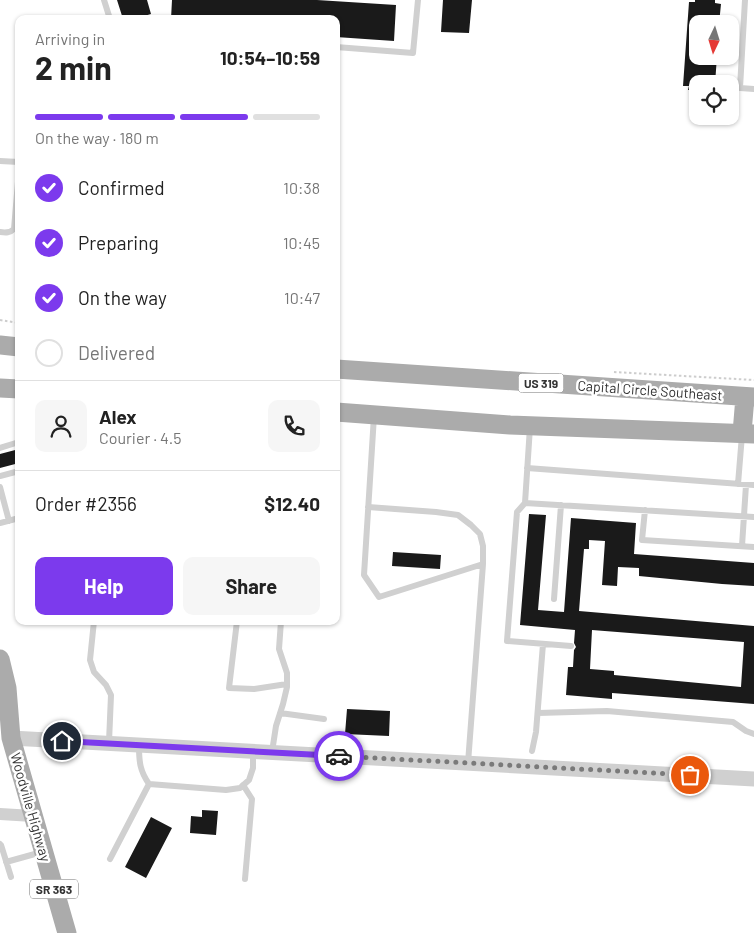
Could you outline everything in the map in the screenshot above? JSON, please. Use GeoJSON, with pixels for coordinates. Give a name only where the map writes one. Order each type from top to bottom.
{"type":"FeatureCollection","features":[{"type":"Feature","properties":{"kind":"main road"},"geometry":{"type":"LineString","coordinates":[[0,345],[15,347]]}},
{"type":"Feature","properties":{"kind":"main road","name":"Capital Circle Southeast"},"geometry":{"type":"LineString","coordinates":[[340,369],[750,397]]}},
{"type":"Feature","properties":{"kind":"main road"},"geometry":{"type":"LineString","coordinates":[[0,388],[15,389]]}},
{"type":"Feature","properties":{"kind":"main road"},"geometry":{"type":"LineString","coordinates":[[340,412],[530,426],[748,434],[750,397]]}},
{"type":"Feature","properties":{"kind":"main road","name":"Woodville Highway"},"geometry":{"type":"LineString","coordinates":[[0,660],[7,688],[11,738],[67,933]]}},
{"type":"Feature","properties":{"kind":"main road","name":"Woodville Highway"},"geometry":{"type":"LineString","coordinates":[[0,717],[11,738]]}},
{"type":"Feature","properties":{"kind":"street"},"geometry":{"type":"LineString","coordinates":[[11,738],[754,779]]}},
{"type":"Feature","properties":{"kind":"street"},"geometry":{"type":"LineString","coordinates":[[0,814],[33,816]]}},
{"type":"Feature","properties":{"kind":"lane"},"geometry":{"type":"LineString","coordinates":[[104,0],[109,15]]}},
{"type":"Feature","properties":{"kind":"lane"},"geometry":{"type":"LineString","coordinates":[[340,47],[413,53],[418,0]]}},
{"type":"Feature","properties":{"kind":"lane"},"geometry":{"type":"LineString","coordinates":[[745,0],[740,88],[754,89]]}},
{"type":"Feature","properties":{"kind":"lane"},"geometry":{"type":"LineString","coordinates":[[0,161],[15,162]]}},
{"type":"Feature","properties":{"kind":"lane"},"geometry":{"type":"LineString","coordinates":[[0,232],[11,232],[14,229],[15,217]]}},
{"type":"Feature","properties":{"kind":"lane"},"geometry":{"type":"LineString","coordinates":[[374,415],[364,574],[379,597],[484,564]]}},
{"type":"Feature","properties":{"kind":"lane"},"geometry":{"type":"LineString","coordinates":[[530,426],[525,503],[517,512],[507,641],[571,646]]}},
{"type":"Feature","properties":{"kind":"lane"},"geometry":{"type":"LineString","coordinates":[[738,484],[748,434]]}},
{"type":"Feature","properties":{"kind":"lane"},"geometry":{"type":"LineString","coordinates":[[0,448],[15,443]]}},
{"type":"Feature","properties":{"kind":"lane"},"geometry":{"type":"LineString","coordinates":[[527,468],[754,486]]}},
{"type":"Feature","properties":{"kind":"lane"},"geometry":{"type":"LineString","coordinates":[[0,476],[15,472]]}},
{"type":"Feature","properties":{"kind":"lane"},"geometry":{"type":"LineString","coordinates":[[742,546],[746,484]]}},
{"type":"Feature","properties":{"kind":"lane"},"geometry":{"type":"LineString","coordinates":[[0,487],[9,521]]}},
{"type":"Feature","properties":{"kind":"lane"},"geometry":{"type":"LineString","coordinates":[[525,503],[754,517]]}},
{"type":"Feature","properties":{"kind":"lane"},"geometry":{"type":"LineString","coordinates":[[554,599],[561,505]]}},
{"type":"Feature","properties":{"kind":"lane"},"geometry":{"type":"LineString","coordinates":[[368,507],[436,512],[458,516],[480,534],[484,564],[468,763]]}},
{"type":"Feature","properties":{"kind":"lane"},"geometry":{"type":"LineString","coordinates":[[644,510],[642,540],[754,547]]}},
{"type":"Feature","properties":{"kind":"lane"},"geometry":{"type":"LineString","coordinates":[[0,523],[15,519]]}},
{"type":"Feature","properties":{"kind":"lane"},"geometry":{"type":"LineString","coordinates":[[94,625],[90,660],[94,672],[106,685],[111,695],[109,744]]}},
{"type":"Feature","properties":{"kind":"lane"},"geometry":{"type":"LineString","coordinates":[[237,625],[229,688],[254,689],[287,684]]}},
{"type":"Feature","properties":{"kind":"lane"},"geometry":{"type":"LineString","coordinates":[[272,752],[276,726],[287,684],[287,673],[279,649],[281,625]]}},
{"type":"Feature","properties":{"kind":"lane"},"geometry":{"type":"LineString","coordinates":[[532,751],[538,713],[543,644]]}},
{"type":"Feature","properties":{"kind":"lane"},"geometry":{"type":"LineString","coordinates":[[538,713],[608,711],[679,716],[733,722],[754,734]]}},
{"type":"Feature","properties":{"kind":"lane"},"geometry":{"type":"LineString","coordinates":[[280,713],[324,719]]}},
{"type":"Feature","properties":{"kind":"lane"},"geometry":{"type":"LineString","coordinates":[[139,745],[139,761],[143,775],[149,784]]}},
{"type":"Feature","properties":{"kind":"lane"},"geometry":{"type":"LineString","coordinates":[[149,784],[226,790],[240,788],[248,780],[254,751]]}},
{"type":"Feature","properties":{"kind":"lane"},"geometry":{"type":"LineString","coordinates":[[110,859],[149,784]]}},
{"type":"Feature","properties":{"kind":"lane"},"geometry":{"type":"LineString","coordinates":[[243,785],[252,799],[245,879]]}},
{"type":"Feature","properties":{"kind":"lane"},"geometry":{"type":"LineString","coordinates":[[0,844],[10,877]]}},
{"type":"Feature","properties":{"kind":"lane"},"geometry":{"type":"LineString","coordinates":[[6,862],[43,852]]}},
{"type":"Feature","properties":{"kind":"path"},"geometry":{"type":"LineString","coordinates":[[0,320],[15,322]]}},
{"type":"Feature","properties":{"kind":"building"},"geometry":{"type":"Polygon","coordinates":[[[117,0],[147,0],[151,14],[122,15],[117,0]]]}},
{"type":"Feature","properties":{"kind":"building"},"geometry":{"type":"Polygon","coordinates":[[[172,0],[317,0],[396,5],[394,41],[340,37],[340,15],[171,15],[172,0]]]}},
{"type":"Feature","properties":{"kind":"building"},"geometry":{"type":"Polygon","coordinates":[[[443,0],[472,0],[469,33],[441,32],[443,0]]]}},
{"type":"Feature","properties":{"kind":"building"},"geometry":{"type":"Polygon","coordinates":[[[695,0],[715,0],[715,3],[721,4],[720,15],[689,15],[689,65],[716,65],[716,75],[689,75],[689,86],[683,86],[689,2],[695,2],[695,0]]]}},
{"type":"Feature","properties":{"kind":"building"},"geometry":{"type":"Polygon","coordinates":[[[15,450],[15,464],[0,468],[0,454],[15,450]]]}},
{"type":"Feature","properties":{"kind":"building"},"geometry":{"type":"Polygon","coordinates":[[[529,514],[546,515],[538,610],[564,612],[571,518],[636,523],[634,554],[754,563],[754,586],[639,576],[639,568],[618,567],[617,586],[602,585],[605,541],[589,540],[589,549],[584,549],[579,611],[754,626],[754,704],[612,693],[612,699],[566,695],[568,667],[573,667],[574,650],[576,647],[574,643],[575,630],[520,625],[529,514]],[[592,630],[590,669],[614,671],[614,675],[741,687],[744,642],[592,630]]]}},
{"type":"Feature","properties":{"kind":"building"},"geometry":{"type":"Polygon","coordinates":[[[393,552],[441,555],[440,569],[392,566],[393,552]]]}},
{"type":"Feature","properties":{"kind":"building"},"geometry":{"type":"Polygon","coordinates":[[[347,709],[390,711],[389,736],[345,734],[347,709]]]}},
{"type":"Feature","properties":{"kind":"building"},"geometry":{"type":"Polygon","coordinates":[[[202,810],[218,811],[216,835],[190,833],[191,816],[202,817],[202,810]]]}},
{"type":"Feature","properties":{"kind":"building"},"geometry":{"type":"Polygon","coordinates":[[[151,817],[172,828],[146,878],[125,867],[151,817]]]}},
{"type":"Feature","properties":{"kind":"way so far"},"geometry":{"type":"LineString","coordinates":[[339,756],[690,775]]}},
{"type":"Feature","properties":{"kind":"route"},"geometry":{"type":"LineString","coordinates":[[62,741],[339,756]]}}]}
